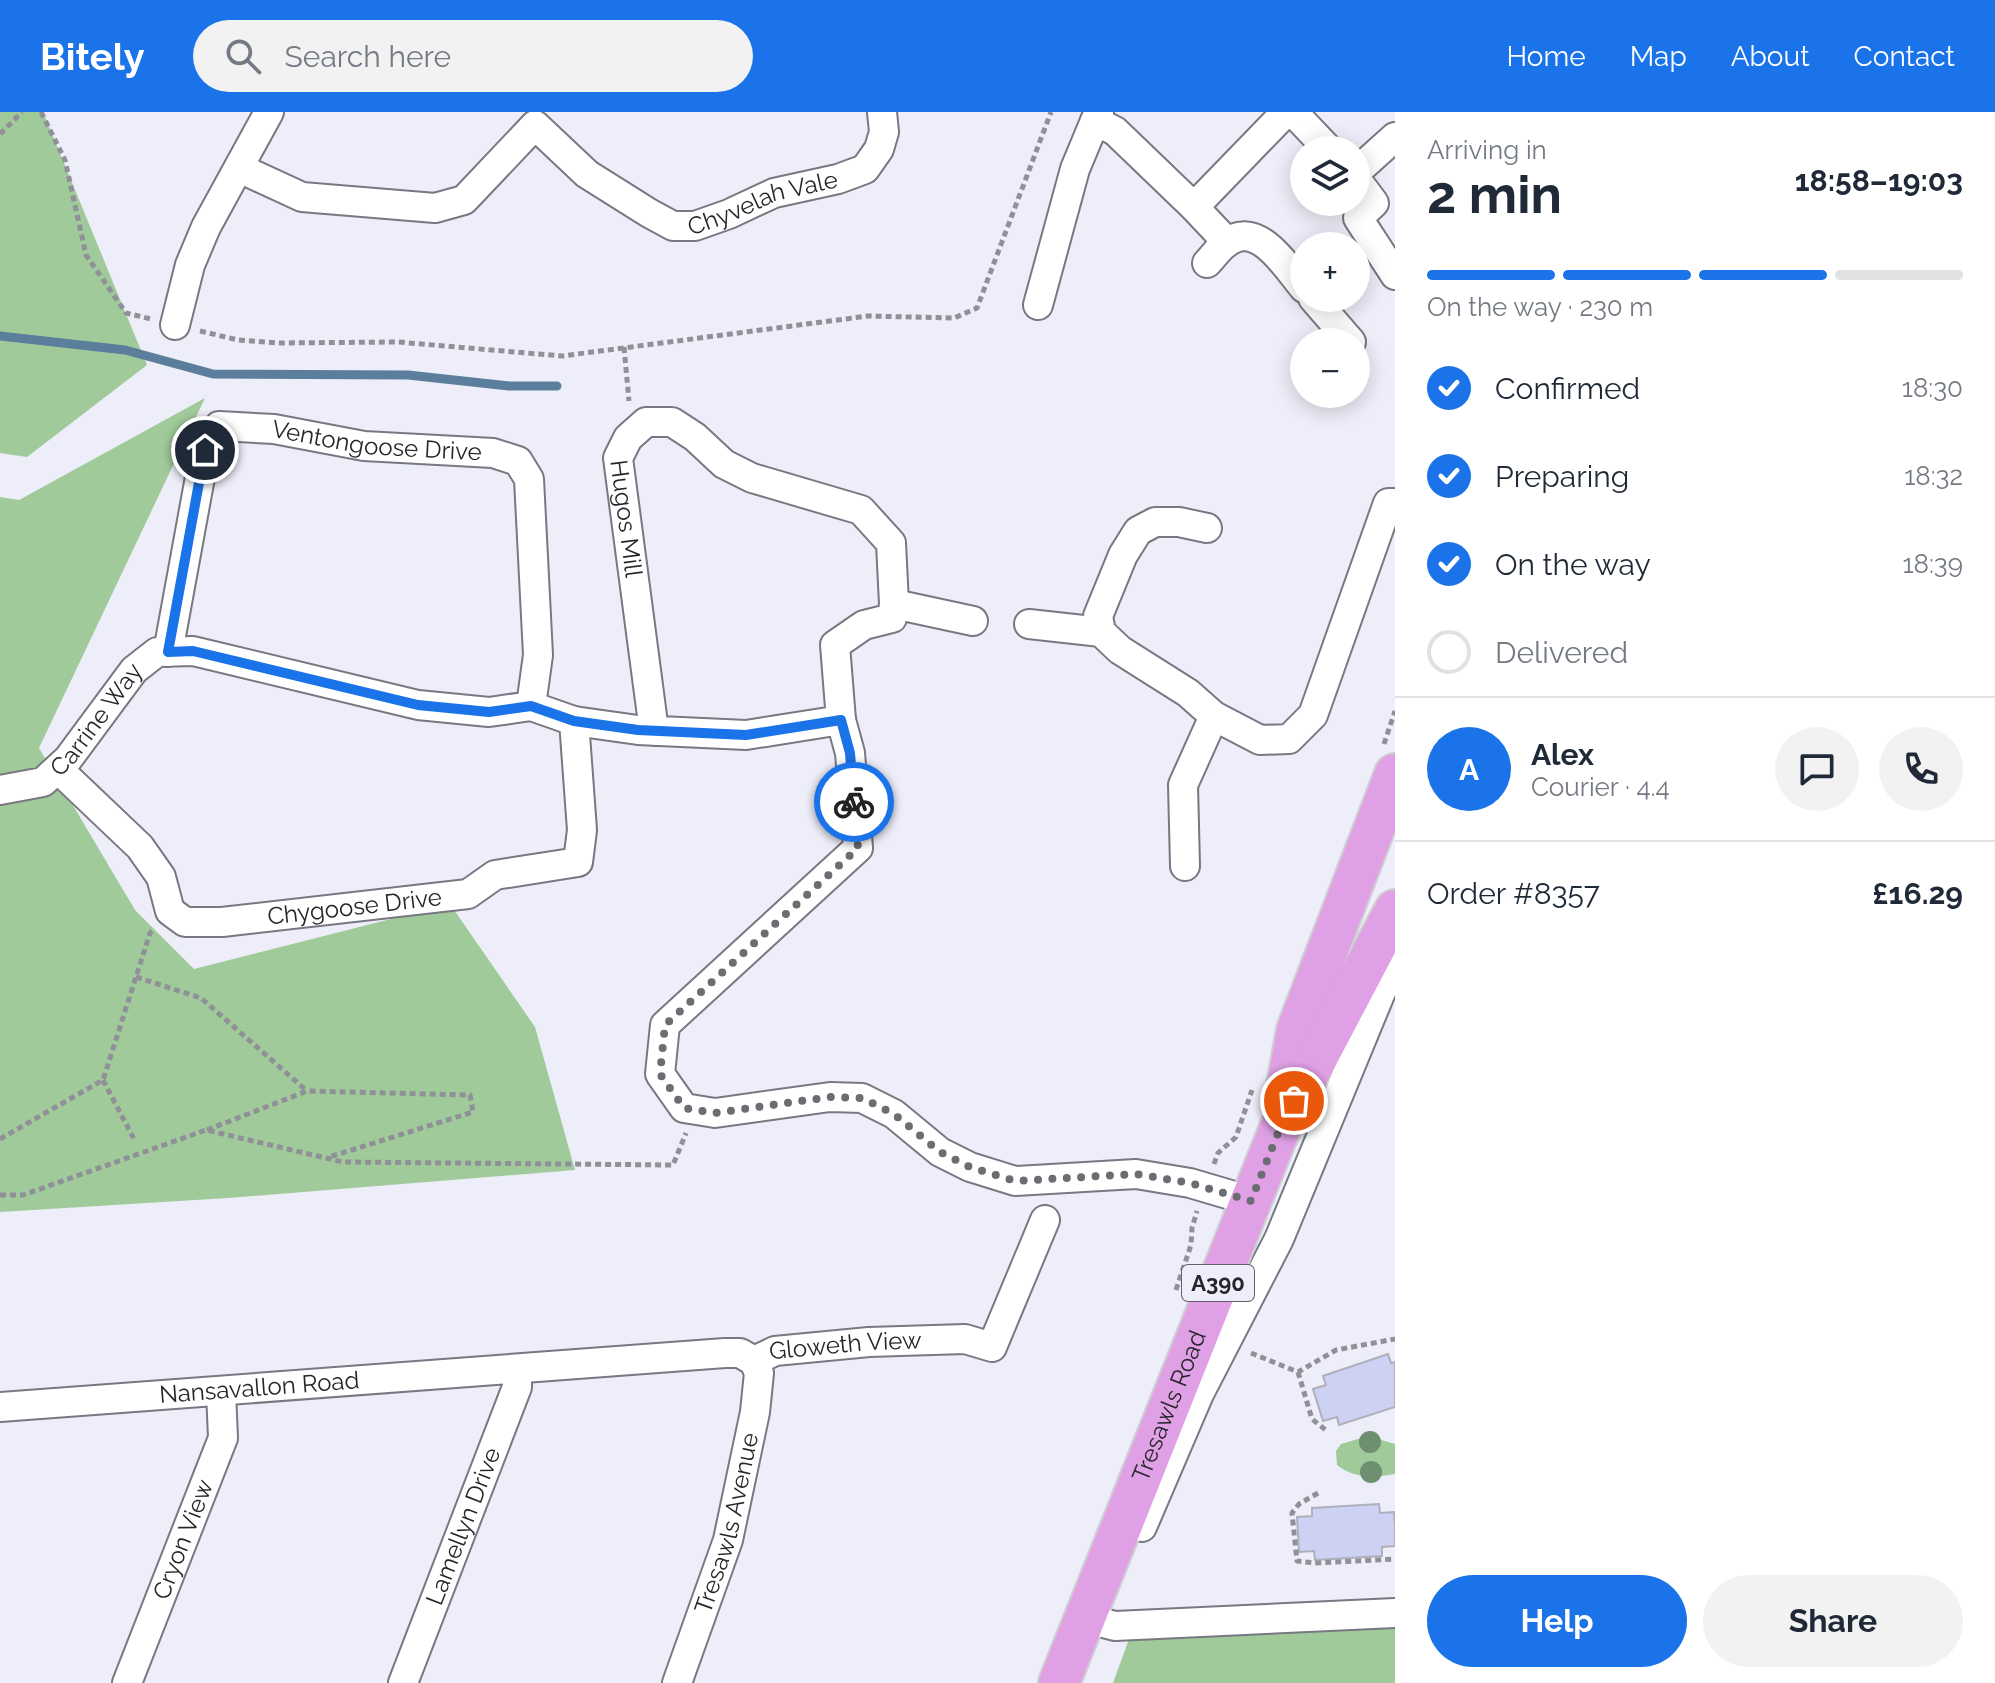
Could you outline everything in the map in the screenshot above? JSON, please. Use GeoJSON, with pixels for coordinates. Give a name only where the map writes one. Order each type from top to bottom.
{"type":"FeatureCollection","features":[{"type":"Feature","properties":{"kind":"highway","name":"Tresawls Road"},"geometry":{"type":"LineString","coordinates":[[1059,1683],[1092,1621],[1280,1128],[1380,904],[1395,774]]}},
{"type":"Feature","properties":{"kind":"highway","name":"Tresawls Road"},"geometry":{"type":"LineString","coordinates":[[1280,1128],[1297,1030],[1380,904]]}},
{"type":"Feature","properties":{"kind":"street"},"geometry":{"type":"LineString","coordinates":[[175,325],[190,265],[206,227],[269,112]]}},
{"type":"Feature","properties":{"kind":"street","name":"Chyvelah Vale"},"geometry":{"type":"LineString","coordinates":[[239,168],[302,197],[435,208],[464,200],[528,119],[587,174],[673,226],[695,226],[774,193],[838,179],[865,169],[879,149],[884,132],[882,112]]}},
{"type":"Feature","properties":{"kind":"street"},"geometry":{"type":"LineString","coordinates":[[1194,207],[1286,112]]}},
{"type":"Feature","properties":{"kind":"street"},"geometry":{"type":"LineString","coordinates":[[1293,112],[1316,136]]}},
{"type":"Feature","properties":{"kind":"street"},"geometry":{"type":"LineString","coordinates":[[1038,305],[1075,169],[1097,116],[1227,242]]}},
{"type":"Feature","properties":{"kind":"street"},"geometry":{"type":"LineString","coordinates":[[1370,159],[1395,137]]}},
{"type":"Feature","properties":{"kind":"street"},"geometry":{"type":"LineString","coordinates":[[1360,216],[1358,218],[1395,275]]}},
{"type":"Feature","properties":{"kind":"street"},"geometry":{"type":"LineString","coordinates":[[1207,263],[1227,242],[1240,237],[1263,240],[1290,272]]}},
{"type":"Feature","properties":{"kind":"street"},"geometry":{"type":"LineString","coordinates":[[1325,312],[1339,328]]}},
{"type":"Feature","properties":{"kind":"street","name":"Hugos Mill"},"geometry":{"type":"LineString","coordinates":[[654,731],[618,458],[632,435],[646,422],[672,422],[695,437],[724,464],[752,478],[861,510],[891,543],[894,604]]}},
{"type":"Feature","properties":{"kind":"street","name":"Ventongoose Drive"},"geometry":{"type":"LineString","coordinates":[[168,652],[205,450],[219,426],[274,429],[364,446],[493,453],[518,461],[529,479],[538,655],[531,706]]}},
{"type":"Feature","properties":{"kind":"street"},"geometry":{"type":"LineString","coordinates":[[1207,528],[1179,522],[1155,522],[1138,531],[1123,555],[1098,616],[1101,632],[1120,650],[1188,693],[1214,716],[1260,740],[1289,739],[1313,715],[1388,503],[1395,503]]}},
{"type":"Feature","properties":{"kind":"street"},"geometry":{"type":"LineString","coordinates":[[973,621],[894,604],[892,618],[864,625],[835,645],[841,720],[850,753],[858,848],[665,1025],[660,1074],[684,1108],[715,1113],[830,1097],[862,1098],[894,1114],[940,1152],[970,1167],[1015,1181],[1136,1174],[1190,1183],[1251,1201]]}},
{"type":"Feature","properties":{"kind":"street"},"geometry":{"type":"LineString","coordinates":[[1029,624],[1101,632]]}},
{"type":"Feature","properties":{"kind":"street","name":"Carrine Way"},"geometry":{"type":"LineString","coordinates":[[0,790],[43,782],[58,769],[134,670],[157,652],[193,651],[418,705],[489,712],[531,706],[574,721],[654,731],[746,735],[841,720]]}},
{"type":"Feature","properties":{"kind":"street"},"geometry":{"type":"LineString","coordinates":[[1185,866],[1183,785],[1214,716]]}},
{"type":"Feature","properties":{"kind":"street","name":"Chygoose Drive"},"geometry":{"type":"LineString","coordinates":[[170,911],[185,922],[222,922],[379,905],[418,897],[468,894],[495,875],[578,862],[582,830],[574,721]]}},
{"type":"Feature","properties":{"kind":"street"},"geometry":{"type":"LineString","coordinates":[[58,769],[140,847],[161,877],[170,911]]}},
{"type":"Feature","properties":{"kind":"street"},"geometry":{"type":"LineString","coordinates":[[1078,1683],[1092,1621],[1199,1394],[1279,1239],[1395,958]]}},
{"type":"Feature","properties":{"kind":"street","name":"Gloweth View"},"geometry":{"type":"LineString","coordinates":[[517,1369],[725,1353],[740,1353],[754,1361],[775,1351],[869,1342],[965,1339],[992,1347],[1045,1220]]}},
{"type":"Feature","properties":{"kind":"street","name":"Tresawls Avenue"},"geometry":{"type":"LineString","coordinates":[[677,1683],[728,1540],[755,1412],[759,1373],[754,1361]]}},
{"type":"Feature","properties":{"kind":"street","name":"Nansavallon Road"},"geometry":{"type":"LineString","coordinates":[[0,1407],[517,1369]]}},
{"type":"Feature","properties":{"kind":"street","name":"Lamellyn Drive"},"geometry":{"type":"LineString","coordinates":[[403,1683],[517,1387],[517,1369]]}},
{"type":"Feature","properties":{"kind":"street","name":"Cryon View"},"geometry":{"type":"LineString","coordinates":[[127,1683],[223,1438],[221,1392]]}},
{"type":"Feature","properties":{"kind":"street"},"geometry":{"type":"LineString","coordinates":[[1092,1621],[1115,1626],[1395,1613]]}},
{"type":"Feature","properties":{"kind":"path"},"geometry":{"type":"LineString","coordinates":[[0,134],[22,112]]}},
{"type":"Feature","properties":{"kind":"path"},"geometry":{"type":"LineString","coordinates":[[41,112],[65,160],[86,255],[126,313],[238,340],[278,343],[398,342],[562,356],[868,316],[954,318],[977,308],[1051,112]]}},
{"type":"Feature","properties":{"kind":"path"},"geometry":{"type":"LineString","coordinates":[[624,347],[632,435]]}},
{"type":"Feature","properties":{"kind":"path"},"geometry":{"type":"LineString","coordinates":[[0,1139],[103,1080],[150,933],[170,911]]}},
{"type":"Feature","properties":{"kind":"path"},"geometry":{"type":"LineString","coordinates":[[136,977],[201,998],[307,1091]]}},
{"type":"Feature","properties":{"kind":"path"},"geometry":{"type":"LineString","coordinates":[[103,1080],[135,1141]]}},
{"type":"Feature","properties":{"kind":"path"},"geometry":{"type":"LineString","coordinates":[[0,1195],[23,1195],[307,1091],[470,1095],[473,1112],[326,1158]]}},
{"type":"Feature","properties":{"kind":"path"},"geometry":{"type":"LineString","coordinates":[[206,1130],[343,1162],[673,1165],[696,1110]]}},
{"type":"Feature","properties":{"kind":"path"},"geometry":{"type":"LineString","coordinates":[[1298,1372],[1336,1350],[1395,1339]]}},
{"type":"Feature","properties":{"kind":"path"},"geometry":{"type":"LineString","coordinates":[[1248,1351],[1298,1372]]}},
{"type":"Feature","properties":{"kind":"path"},"geometry":{"type":"LineString","coordinates":[[1298,1372],[1312,1419],[1327,1431]]}},
{"type":"Feature","properties":{"kind":"path"},"geometry":{"type":"LineString","coordinates":[[1318,1493],[1299,1504],[1292,1513],[1297,1561],[1395,1559]]}},
{"type":"Feature","properties":{"kind":"green space"},"geometry":{"type":"Polygon","coordinates":[[[0,112],[43,112],[147,365],[27,457],[0,453],[0,112]]]}},
{"type":"Feature","properties":{"kind":"green space"},"geometry":{"type":"Polygon","coordinates":[[[205,398],[39,748],[135,910],[194,969],[450,904],[535,1027],[575,1170],[228,1198],[0,1212],[0,497],[19,500],[205,398]]]}},
{"type":"Feature","properties":{"kind":"green space"},"geometry":{"type":"Polygon","coordinates":[[[1368,1436],[1395,1444],[1395,1474],[1365,1476],[1337,1465],[1336,1451],[1341,1444],[1368,1436]]]}},
{"type":"Feature","properties":{"kind":"green space"},"geometry":{"type":"Polygon","coordinates":[[[1395,1624],[1395,1683],[1113,1683],[1129,1639],[1395,1624]]]}},
{"type":"Feature","properties":{"kind":"building"},"geometry":{"type":"Polygon","coordinates":[[[1388,1354],[1391,1363],[1395,1362],[1395,1407],[1339,1425],[1337,1417],[1323,1421],[1313,1389],[1326,1385],[1323,1376],[1388,1354]]]}},
{"type":"Feature","properties":{"kind":"building"},"geometry":{"type":"Polygon","coordinates":[[[1379,1504],[1380,1513],[1394,1512],[1395,1527],[1395,1546],[1382,1547],[1382,1556],[1315,1560],[1314,1551],[1299,1552],[1297,1517],[1312,1516],[1312,1508],[1379,1504]]]}},
{"type":"Feature","properties":{"kind":"waterway"},"geometry":{"type":"LineString","coordinates":[[0,336],[125,350],[213,374],[408,375],[509,386],[557,386]]}},
{"type":"Feature","properties":{"kind":"way so far"},"geometry":{"type":"LineString","coordinates":[[854,802],[858,848],[665,1025],[660,1074],[684,1108],[715,1113],[830,1097],[862,1098],[894,1114],[940,1152],[970,1167],[1015,1181],[1136,1174],[1190,1183],[1251,1201],[1294,1101]]}},
{"type":"Feature","properties":{"kind":"route"},"geometry":{"type":"LineString","coordinates":[[205,450],[168,652],[193,651],[418,705],[489,712],[531,706],[574,721],[638,730],[746,735],[841,720],[850,753],[854,802]]}}]}
